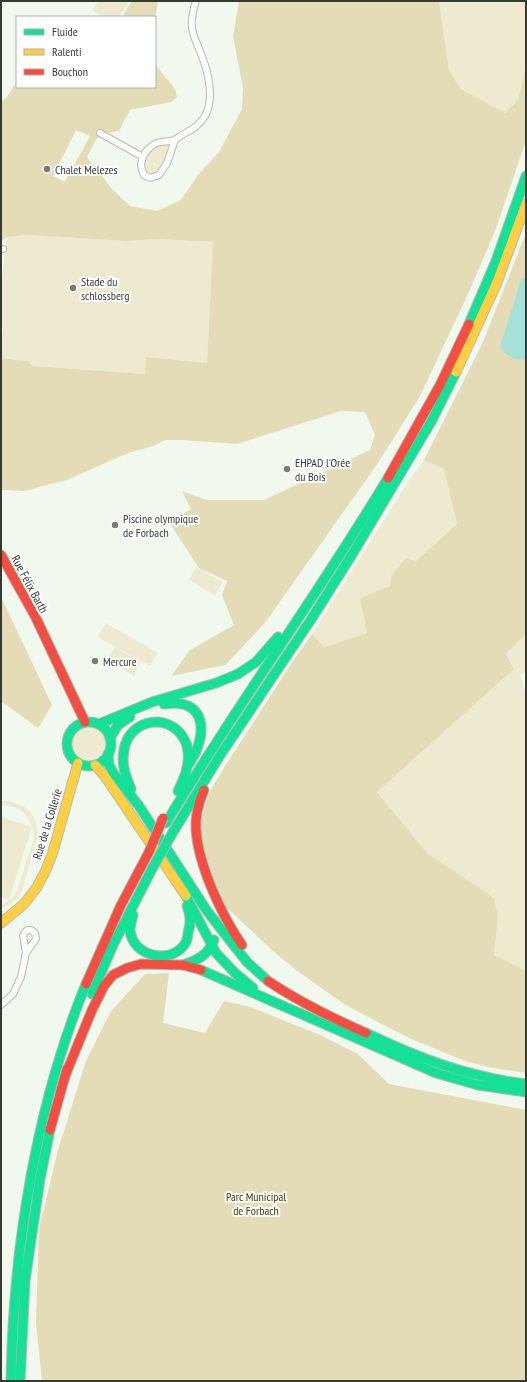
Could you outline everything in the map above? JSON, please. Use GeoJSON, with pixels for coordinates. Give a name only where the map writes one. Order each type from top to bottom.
{"type":"FeatureCollection","features":[{"type":"Feature","properties":{"kind":"main road"},"geometry":{"type":"LineString","coordinates":[[164,820],[373,504],[419,425],[458,348],[506,234],[526,176]]}},
{"type":"Feature","properties":{"kind":"main road"},"geometry":{"type":"LineString","coordinates":[[20,1381],[25,1281],[40,1179],[50,1132],[65,1076],[92,995],[113,945],[173,832],[219,757],[312,618],[353,553],[431,422],[466,353],[496,285],[526,204]]}},
{"type":"Feature","properties":{"kind":"main road","name":"Rue Félix Barth"},"geometry":{"type":"LineString","coordinates":[[1,555],[38,624],[84,722]]}},
{"type":"Feature","properties":{"kind":"main road"},"geometry":{"type":"LineString","coordinates":[[99,724],[109,722],[124,713],[162,699],[199,689],[227,679],[249,668],[267,650],[298,610],[318,589]]}},
{"type":"Feature","properties":{"kind":"main road"},"geometry":{"type":"LineString","coordinates":[[10,1381],[15,1280],[31,1176],[55,1074],[79,1003],[96,960],[119,909],[178,792],[188,765],[196,754],[201,741],[199,717],[195,710],[187,705],[177,702],[166,703],[127,718],[118,726],[110,738]]}},
{"type":"Feature","properties":{"kind":"main road"},"geometry":{"type":"LineString","coordinates":[[84,722],[99,724],[104,728],[110,738],[111,746],[108,754],[103,761],[95,765],[87,766],[78,763],[69,754],[67,747],[67,740],[73,728],[84,722]]}},
{"type":"Feature","properties":{"kind":"main road"},"geometry":{"type":"LineString","coordinates":[[139,806],[129,786],[123,766],[123,752],[127,739],[136,728],[147,723],[160,722],[170,725],[178,731],[186,741],[188,765]]}},
{"type":"Feature","properties":{"kind":"main road"},"geometry":{"type":"LineString","coordinates":[[108,754],[110,765],[114,774],[139,806],[214,924],[215,931],[211,950],[200,959],[183,965]]}},
{"type":"Feature","properties":{"kind":"main road"},"geometry":{"type":"LineString","coordinates":[[219,757],[202,796],[196,816],[196,830],[203,861],[222,910],[238,940],[255,962],[275,981],[314,1009]]}},
{"type":"Feature","properties":{"kind":"main road","name":"Rue de la Collerie"},"geometry":{"type":"LineString","coordinates":[[1,923],[24,904],[37,887],[45,872],[52,855],[78,763]]}},
{"type":"Feature","properties":{"kind":"main road"},"geometry":{"type":"LineString","coordinates":[[95,765],[108,781],[179,886],[197,914],[212,947],[226,965],[247,984],[282,1005]]}},
{"type":"Feature","properties":{"kind":"main road"},"geometry":{"type":"LineString","coordinates":[[141,890],[130,928],[132,937],[144,953],[163,957],[173,955],[185,946],[190,934],[190,912],[179,886]]}},
{"type":"Feature","properties":{"kind":"main road"},"geometry":{"type":"LineString","coordinates":[[207,911],[247,962],[264,978],[290,996],[401,1050],[449,1068],[502,1081],[526,1084]]}},
{"type":"Feature","properties":{"kind":"main road"},"geometry":{"type":"LineString","coordinates":[[65,1076],[92,1010],[104,986],[113,975],[127,968],[141,964],[183,965],[204,971],[436,1073],[478,1085],[526,1092]]}},
{"type":"Feature","properties":{"kind":"street"},"geometry":{"type":"LineString","coordinates":[[175,140],[164,168],[159,176],[150,178],[144,175],[141,167],[146,150],[158,143],[175,140],[193,129],[206,115],[209,106],[208,83],[205,65],[192,28],[192,19],[196,1]]}},
{"type":"Feature","properties":{"kind":"street"},"geometry":{"type":"LineString","coordinates":[[100,133],[143,157]]}},
{"type":"Feature","properties":{"kind":"street"},"geometry":{"type":"LineString","coordinates":[[1,1005],[13,994],[21,977],[26,954]]}},
{"type":"Feature","properties":{"kind":"shaded area"},"geometry":{"type":"Polygon","coordinates":[[[98,1],[129,1],[120,16],[101,16],[92,10],[98,1]]]}},
{"type":"Feature","properties":{"kind":"shaded area"},"geometry":{"type":"Polygon","coordinates":[[[439,1],[526,1],[526,65],[518,100],[505,113],[461,89],[449,70],[439,1]]]}},
{"type":"Feature","properties":{"kind":"shaded area"},"geometry":{"type":"Polygon","coordinates":[[[166,144],[168,145],[168,148],[159,170],[153,174],[148,172],[144,167],[146,158],[150,151],[166,144]]]}},
{"type":"Feature","properties":{"kind":"shaded area"},"geometry":{"type":"Polygon","coordinates":[[[28,235],[126,241],[156,239],[213,242],[207,363],[146,357],[145,374],[33,366],[28,361],[1,358],[3,328],[1,325],[1,286],[7,237],[28,235]]]}},
{"type":"Feature","properties":{"kind":"shaded area"},"geometry":{"type":"Polygon","coordinates":[[[424,460],[444,469],[457,524],[390,586],[361,598],[367,633],[324,647],[312,634],[408,482],[424,460]]]}},
{"type":"Feature","properties":{"kind":"shaded area"},"geometry":{"type":"Polygon","coordinates":[[[196,567],[223,582],[215,595],[189,580],[196,567]]]}},
{"type":"Feature","properties":{"kind":"shaded area"},"geometry":{"type":"Polygon","coordinates":[[[106,623],[158,653],[150,666],[98,637],[106,623]]]}},
{"type":"Feature","properties":{"kind":"shaded area"},"geometry":{"type":"Polygon","coordinates":[[[526,634],[526,670],[520,675],[526,695],[526,971],[494,955],[498,917],[494,898],[428,854],[377,792],[514,669],[506,654],[526,634]]]}},
{"type":"Feature","properties":{"kind":"shaded area"},"geometry":{"type":"Polygon","coordinates":[[[115,647],[141,662],[134,676],[107,660],[115,647]]]}},
{"type":"Feature","properties":{"kind":"shaded area"},"geometry":{"type":"Polygon","coordinates":[[[86,726],[92,726],[96,727],[103,733],[106,743],[105,750],[99,757],[92,760],[86,760],[82,759],[75,753],[72,746],[72,740],[73,736],[79,729],[86,726]]]}},
{"type":"Feature","properties":{"kind":"shaded area"},"geometry":{"type":"Polygon","coordinates":[[[7,801],[20,805],[30,812],[33,816],[38,835],[21,893],[7,906],[1,909],[1,905],[14,896],[17,891],[34,838],[32,825],[25,814],[15,807],[1,806],[1,802],[7,801]]]}},
{"type":"Feature","properties":{"kind":"shaded area"},"geometry":{"type":"Polygon","coordinates":[[[1,817],[32,827],[9,900],[1,897],[1,817]]]}},
{"type":"Feature","properties":{"kind":"green space"},"geometry":{"type":"Polygon","coordinates":[[[132,1],[158,1],[156,16],[123,16],[132,1]]]}},
{"type":"Feature","properties":{"kind":"green space"},"geometry":{"type":"Polygon","coordinates":[[[239,1],[439,1],[449,70],[461,89],[505,113],[518,100],[526,65],[526,140],[495,231],[469,292],[420,396],[378,463],[264,624],[225,665],[171,676],[190,650],[234,625],[222,595],[227,581],[199,568],[169,522],[191,509],[182,491],[206,500],[264,500],[370,450],[375,435],[365,412],[341,411],[237,444],[165,440],[153,446],[128,453],[67,480],[24,491],[1,490],[1,358],[28,361],[33,366],[145,374],[146,357],[207,363],[213,242],[156,239],[126,241],[28,235],[7,237],[1,241],[1,102],[7,97],[16,83],[16,88],[156,88],[156,65],[175,89],[177,97],[171,102],[130,110],[119,131],[111,132],[98,138],[87,157],[111,188],[130,206],[157,211],[181,200],[198,175],[219,152],[242,109],[243,88],[233,36],[239,1]],[[76,130],[53,176],[65,182],[90,136],[76,130]]]}},
{"type":"Feature","properties":{"kind":"green space"},"geometry":{"type":"Polygon","coordinates":[[[526,233],[526,634],[506,654],[514,669],[377,792],[428,854],[494,898],[498,917],[494,955],[526,971],[526,1073],[493,1068],[468,1062],[411,1039],[344,1004],[296,970],[273,951],[226,907],[206,860],[199,830],[210,791],[291,664],[312,634],[324,647],[367,633],[360,598],[390,586],[391,576],[406,558],[416,561],[457,524],[444,469],[424,460],[483,342],[526,233]]]}},
{"type":"Feature","properties":{"kind":"green space"},"geometry":{"type":"Polygon","coordinates":[[[1,597],[52,705],[38,728],[1,701],[1,597]]]}},
{"type":"Feature","properties":{"kind":"green space","name":"Parc Municipal de Forbach"},"geometry":{"type":"Polygon","coordinates":[[[169,973],[163,1023],[205,1033],[224,1001],[250,1007],[320,1035],[358,1054],[389,1084],[526,1110],[526,1381],[42,1381],[36,1323],[39,1229],[58,1150],[86,1061],[111,1011],[145,974],[169,973]]]}},
{"type":"Feature","properties":{"kind":"water"},"geometry":{"type":"Polygon","coordinates":[[[526,276],[526,360],[511,357],[500,347],[521,280],[526,276]]]}},
{"type":"Feature","properties":{"kind":"traffic: fast"},"geometry":{"type":"LineString","coordinates":[[469,324],[496,261],[526,176]]}},
{"type":"Feature","properties":{"kind":"traffic: fast"},"geometry":{"type":"LineString","coordinates":[[173,832],[219,757],[312,618],[353,553],[431,422],[456,372]]}},
{"type":"Feature","properties":{"kind":"traffic: fast"},"geometry":{"type":"LineString","coordinates":[[166,823],[220,736],[334,565],[388,478]]}},
{"type":"Feature","properties":{"kind":"traffic: fast"},"geometry":{"type":"LineString","coordinates":[[99,724],[152,702],[216,683],[238,674],[256,662],[278,637]]}},
{"type":"Feature","properties":{"kind":"traffic: fast"},"geometry":{"type":"LineString","coordinates":[[164,704],[178,703],[189,706],[196,713],[200,721],[201,731],[199,742],[189,764]]}},
{"type":"Feature","properties":{"kind":"traffic: fast"},"geometry":{"type":"LineString","coordinates":[[110,738],[118,725],[130,717]]}},
{"type":"Feature","properties":{"kind":"traffic: fast"},"geometry":{"type":"LineString","coordinates":[[89,722],[101,726],[107,732],[111,744],[107,756],[101,762],[89,766],[77,762],[71,756],[67,744],[71,732],[77,726],[89,722]]}},
{"type":"Feature","properties":{"kind":"traffic: fast"},"geometry":{"type":"LineString","coordinates":[[131,789],[123,760],[127,741],[138,727],[155,722],[164,723],[172,727],[180,733],[187,744],[188,764],[178,791]]}},
{"type":"Feature","properties":{"kind":"traffic: fast"},"geometry":{"type":"LineString","coordinates":[[108,754],[109,765],[114,774],[139,806],[207,911],[247,962],[268,981]]}},
{"type":"Feature","properties":{"kind":"traffic: fast"},"geometry":{"type":"LineString","coordinates":[[152,869],[173,832]]}},
{"type":"Feature","properties":{"kind":"traffic: fast"},"geometry":{"type":"LineString","coordinates":[[92,994],[113,945],[152,869]]}},
{"type":"Feature","properties":{"kind":"traffic: fast"},"geometry":{"type":"LineString","coordinates":[[186,896],[216,953],[235,973],[253,988]]}},
{"type":"Feature","properties":{"kind":"traffic: fast"},"geometry":{"type":"LineString","coordinates":[[133,915],[130,930],[132,939],[138,947],[145,952],[163,956],[172,954],[180,949],[186,942],[190,923],[190,916],[187,906]]}},
{"type":"Feature","properties":{"kind":"traffic: fast"},"geometry":{"type":"LineString","coordinates":[[183,965],[206,953],[214,940]]}},
{"type":"Feature","properties":{"kind":"traffic: fast"},"geometry":{"type":"LineString","coordinates":[[201,970],[436,1073],[478,1085],[526,1092]]}},
{"type":"Feature","properties":{"kind":"traffic: fast"},"geometry":{"type":"LineString","coordinates":[[11,1381],[17,1281],[22,1230],[30,1179],[53,1079],[86,984]]}},
{"type":"Feature","properties":{"kind":"traffic: fast"},"geometry":{"type":"LineString","coordinates":[[366,1033],[405,1051],[444,1065],[484,1077],[526,1084]]}},
{"type":"Feature","properties":{"kind":"traffic: fast"},"geometry":{"type":"LineString","coordinates":[[20,1381],[25,1281],[40,1179],[50,1130]]}},
{"type":"Feature","properties":{"kind":"traffic: slow"},"geometry":{"type":"LineString","coordinates":[[456,372],[496,285],[526,204]]}},
{"type":"Feature","properties":{"kind":"traffic: slow"},"geometry":{"type":"LineString","coordinates":[[1,923],[24,904],[37,887],[45,872],[52,855],[78,763]]}},
{"type":"Feature","properties":{"kind":"traffic: slow"},"geometry":{"type":"LineString","coordinates":[[95,765],[104,775],[186,896]]}},
{"type":"Feature","properties":{"kind":"traffic: jam"},"geometry":{"type":"LineString","coordinates":[[388,478],[440,385],[469,324]]}},
{"type":"Feature","properties":{"kind":"traffic: jam"},"geometry":{"type":"LineString","coordinates":[[1,555],[35,616],[85,722]]}},
{"type":"Feature","properties":{"kind":"traffic: jam"},"geometry":{"type":"LineString","coordinates":[[204,790],[200,799],[196,819],[196,829],[201,858],[219,905],[242,945]]}},
{"type":"Feature","properties":{"kind":"traffic: jam"},"geometry":{"type":"LineString","coordinates":[[149,852],[163,818]]}},
{"type":"Feature","properties":{"kind":"traffic: jam"},"geometry":{"type":"LineString","coordinates":[[86,984],[121,905],[149,852]]}},
{"type":"Feature","properties":{"kind":"traffic: jam"},"geometry":{"type":"LineString","coordinates":[[65,1076],[92,1010],[104,986],[113,975],[127,968],[141,964],[183,965],[201,970]]}},
{"type":"Feature","properties":{"kind":"traffic: jam"},"geometry":{"type":"LineString","coordinates":[[268,981],[316,1009],[366,1033]]}},
{"type":"Feature","properties":{"kind":"traffic: jam"},"geometry":{"type":"LineString","coordinates":[[50,1130],[67,1069]]}},
{"type":"Feature","properties":{"kind":"place","name":"Chalet Melezes"},"geometry":{"type":"Point","coordinates":[47,169]}},
{"type":"Feature","properties":{"kind":"place","name":"Stade du schlossberg"},"geometry":{"type":"Point","coordinates":[73,288]}},
{"type":"Feature","properties":{"kind":"place","name":"EHPAD l'Orée du Bois"},"geometry":{"type":"Point","coordinates":[287,469]}},
{"type":"Feature","properties":{"kind":"place","name":"Piscine olympique de Forbach"},"geometry":{"type":"Point","coordinates":[115,525]}},
{"type":"Feature","properties":{"kind":"place","name":"Mercure"},"geometry":{"type":"Point","coordinates":[95,661]}}]}
